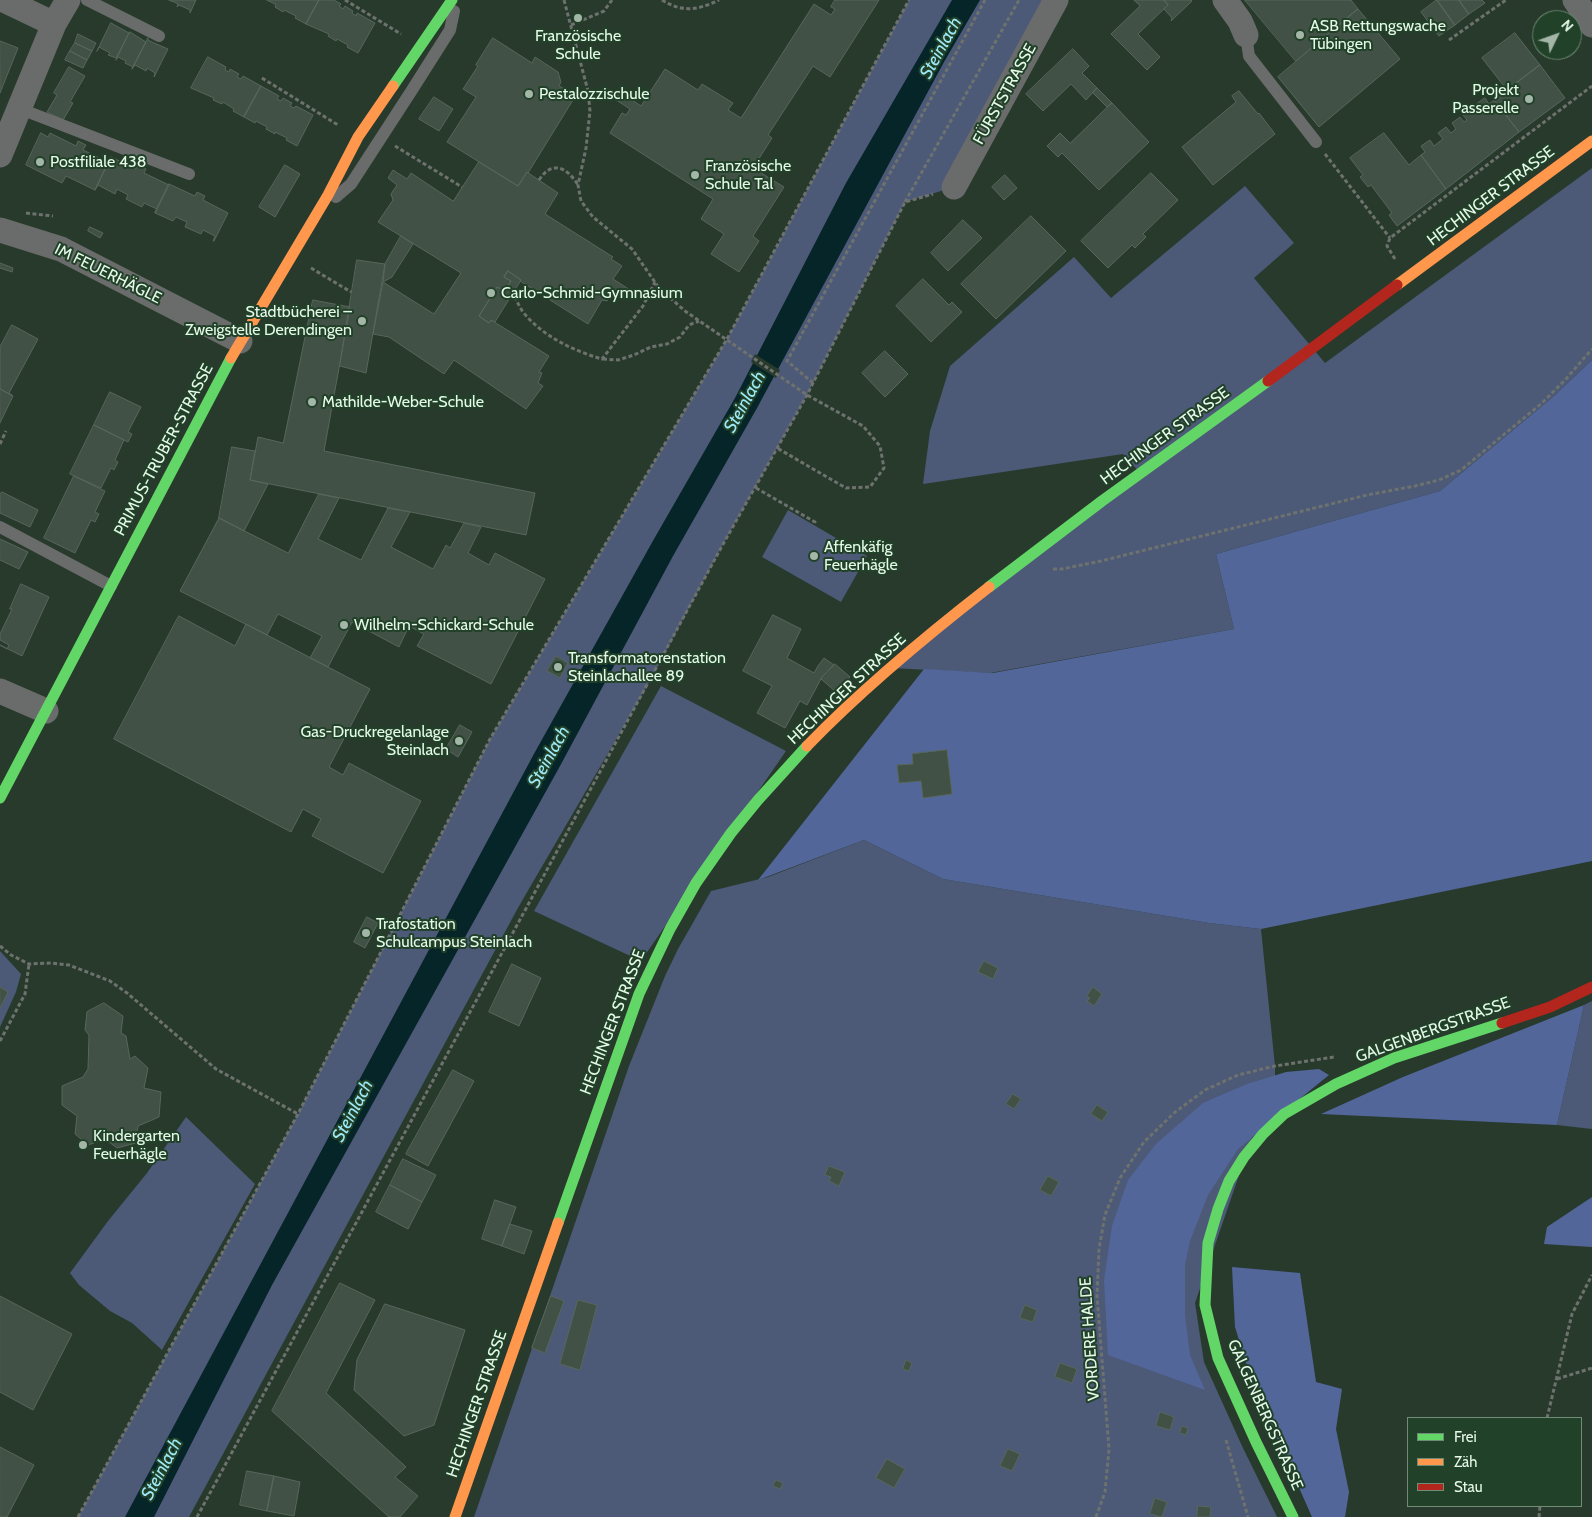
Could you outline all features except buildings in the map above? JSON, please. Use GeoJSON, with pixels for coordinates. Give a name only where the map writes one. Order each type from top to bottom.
{"type":"FeatureCollection","features":[{"type":"Feature","properties":{"kind":"main road","name":"PRIMUS-TRUBER-STRASSE"},"geometry":{"type":"LineString","coordinates":[[0,798],[240,341],[328,195],[358,137],[452,0]]}},
{"type":"Feature","properties":{"kind":"main road","name":"HECHINGER STRASSE"},"geometry":{"type":"LineString","coordinates":[[455,1517],[639,994],[663,940],[696,883],[724,843],[764,794],[828,726],[916,646],[1031,555],[1271,380],[1592,141]]}},
{"type":"Feature","properties":{"kind":"main road","name":"GALGENBERGSTRASSE"},"geometry":{"type":"LineString","coordinates":[[1293,1517],[1218,1358],[1205,1305],[1208,1243],[1229,1181],[1244,1157],[1263,1134],[1284,1114],[1336,1084],[1394,1058],[1550,1007],[1592,987]]}},
{"type":"Feature","properties":{"kind":"street"},"geometry":{"type":"LineString","coordinates":[[4,0],[54,24]]}},
{"type":"Feature","properties":{"kind":"street"},"geometry":{"type":"LineString","coordinates":[[0,155],[54,24],[68,0]]}},
{"type":"Feature","properties":{"kind":"street","name":"FÜRSTSTRASSE"},"geometry":{"type":"LineString","coordinates":[[954,187],[1056,0]]}},
{"type":"Feature","properties":{"kind":"street"},"geometry":{"type":"LineString","coordinates":[[1225,0],[1240,21],[1246,35]]}},
{"type":"Feature","properties":{"kind":"street"},"geometry":{"type":"LineString","coordinates":[[1576,1],[1592,25]]}},
{"type":"Feature","properties":{"kind":"street","name":"IM FEUERHÄGLE"},"geometry":{"type":"LineString","coordinates":[[0,230],[61,249],[240,341]]}},
{"type":"Feature","properties":{"kind":"street"},"geometry":{"type":"LineString","coordinates":[[0,691],[46,711]]}},
{"type":"Feature","properties":{"kind":"lane"},"geometry":{"type":"LineString","coordinates":[[86,0],[159,36]]}},
{"type":"Feature","properties":{"kind":"lane"},"geometry":{"type":"LineString","coordinates":[[317,213],[351,184],[450,30],[457,0]]}},
{"type":"Feature","properties":{"kind":"lane"},"geometry":{"type":"LineString","coordinates":[[1246,35],[1249,56],[1316,142]]}},
{"type":"Feature","properties":{"kind":"lane"},"geometry":{"type":"LineString","coordinates":[[18,108],[189,174]]}},
{"type":"Feature","properties":{"kind":"lane"},"geometry":{"type":"LineString","coordinates":[[0,527],[111,586]]}},
{"type":"Feature","properties":{"kind":"path"},"geometry":{"type":"LineString","coordinates":[[345,0],[421,46]]}},
{"type":"Feature","properties":{"kind":"path"},"geometry":{"type":"LineString","coordinates":[[564,0],[588,91],[590,111],[586,148],[578,185]]}},
{"type":"Feature","properties":{"kind":"path"},"geometry":{"type":"LineString","coordinates":[[571,25],[604,11],[612,0]]}},
{"type":"Feature","properties":{"kind":"path"},"geometry":{"type":"LineString","coordinates":[[662,0],[672,6],[690,10],[706,7],[719,0]]}},
{"type":"Feature","properties":{"kind":"path"},"geometry":{"type":"LineString","coordinates":[[78,1517],[298,1114],[490,740],[727,339],[909,0]]}},
{"type":"Feature","properties":{"kind":"path"},"geometry":{"type":"LineString","coordinates":[[813,383],[787,362],[985,0]]}},
{"type":"Feature","properties":{"kind":"path"},"geometry":{"type":"LineString","coordinates":[[197,1517],[722,546],[813,383],[905,202],[1019,0]]}},
{"type":"Feature","properties":{"kind":"path"},"geometry":{"type":"LineString","coordinates":[[1449,40],[1506,0]]}},
{"type":"Feature","properties":{"kind":"path"},"geometry":{"type":"LineString","coordinates":[[262,78],[358,137]]}},
{"type":"Feature","properties":{"kind":"path"},"geometry":{"type":"LineString","coordinates":[[1316,142],[1390,238],[1592,86]]}},
{"type":"Feature","properties":{"kind":"path"},"geometry":{"type":"LineString","coordinates":[[392,144],[462,187]]}},
{"type":"Feature","properties":{"kind":"path"},"geometry":{"type":"LineString","coordinates":[[539,180],[545,171],[551,168],[559,168],[573,177],[578,185],[581,201],[593,217],[632,249],[655,282],[671,299],[699,321],[785,380],[863,426],[880,446],[884,468],[870,486],[846,488],[777,448]]}},
{"type":"Feature","properties":{"kind":"path"},"geometry":{"type":"LineString","coordinates":[[905,202],[954,187]]}},
{"type":"Feature","properties":{"kind":"path"},"geometry":{"type":"LineString","coordinates":[[291,257],[351,292]]}},
{"type":"Feature","properties":{"kind":"path"},"geometry":{"type":"LineString","coordinates":[[602,359],[643,306],[655,282]]}},
{"type":"Feature","properties":{"kind":"path"},"geometry":{"type":"LineString","coordinates":[[508,286],[524,313],[549,336],[602,359],[618,360],[651,347],[666,344],[680,337],[690,324],[699,321]]}},
{"type":"Feature","properties":{"kind":"path"},"geometry":{"type":"LineString","coordinates":[[1031,555],[1040,563],[1050,568],[1062,570],[1367,495],[1440,480],[1461,470],[1542,403],[1566,380],[1592,349]]}},
{"type":"Feature","properties":{"kind":"path"},"geometry":{"type":"LineString","coordinates":[[0,444],[6,432]]}},
{"type":"Feature","properties":{"kind":"path"},"geometry":{"type":"LineString","coordinates":[[756,488],[815,522],[813,525]]}},
{"type":"Feature","properties":{"kind":"path"},"geometry":{"type":"LineString","coordinates":[[0,946],[29,964],[51,963],[69,966],[110,981],[216,1069],[298,1114]]}},
{"type":"Feature","properties":{"kind":"path"},"geometry":{"type":"LineString","coordinates":[[0,1041],[25,994],[29,964]]}},
{"type":"Feature","properties":{"kind":"path","name":"VORDERE HALDE"},"geometry":{"type":"LineString","coordinates":[[1096,1517],[1105,1492],[1109,1449],[1097,1296],[1099,1250],[1105,1215],[1120,1178],[1144,1142],[1174,1113],[1205,1090],[1238,1075],[1275,1066],[1339,1056]]}},
{"type":"Feature","properties":{"kind":"path"},"geometry":{"type":"LineString","coordinates":[[1547,1417],[1572,1314],[1592,1275]]}},
{"type":"Feature","properties":{"kind":"path"},"geometry":{"type":"LineString","coordinates":[[1556,1379],[1592,1368]]}},
{"type":"Feature","properties":{"kind":"shaded area"},"geometry":{"type":"Polygon","coordinates":[[[909,0],[1056,0],[954,187],[905,202],[807,395],[722,546],[650,681],[519,906],[189,1517],[78,1517],[298,1114],[490,739],[727,339],[909,0]]]}},
{"type":"Feature","properties":{"kind":"shaded area"},"geometry":{"type":"Polygon","coordinates":[[[1592,168],[1592,360],[1554,396],[1440,491],[1216,554],[1234,629],[990,673],[891,668],[1141,474],[1123,454],[923,484],[930,431],[950,366],[1074,257],[1111,298],[1245,186],[1294,243],[1254,278],[1325,363],[1592,168]]]}},
{"type":"Feature","properties":{"kind":"shaded area"},"geometry":{"type":"Polygon","coordinates":[[[1592,360],[1592,861],[1261,929],[1209,923],[943,879],[864,840],[758,880],[924,669],[993,673],[1234,629],[1216,554],[1440,491],[1554,396],[1592,360]]]}},
{"type":"Feature","properties":{"kind":"shaded area","name":"Affenkäfig Feuerhägle"},"geometry":{"type":"Polygon","coordinates":[[[788,510],[867,556],[841,602],[762,557],[788,510]]]}},
{"type":"Feature","properties":{"kind":"shaded area"},"geometry":{"type":"Polygon","coordinates":[[[661,686],[786,751],[641,961],[534,911],[661,686]]]}},
{"type":"Feature","properties":{"kind":"shaded area"},"geometry":{"type":"Polygon","coordinates":[[[864,840],[943,879],[1209,923],[1261,929],[1275,1066],[1275,1113],[1254,1132],[1195,1303],[1204,1362],[1277,1517],[474,1517],[629,1066],[665,976],[711,891],[768,877],[864,840]]]}},
{"type":"Feature","properties":{"kind":"shaded area"},"geometry":{"type":"Polygon","coordinates":[[[0,951],[21,974],[16,992],[0,1027],[0,951]]]}},
{"type":"Feature","properties":{"kind":"shaded area"},"geometry":{"type":"Polygon","coordinates":[[[1592,1001],[1592,1129],[1557,1125],[1584,1005],[1592,1001]]]}},
{"type":"Feature","properties":{"kind":"shaded area"},"geometry":{"type":"Polygon","coordinates":[[[1584,1005],[1557,1125],[1321,1114],[1403,1077],[1584,1005]]]}},
{"type":"Feature","properties":{"kind":"shaded area"},"geometry":{"type":"Polygon","coordinates":[[[1319,1069],[1329,1075],[1238,1149],[1208,1195],[1190,1241],[1185,1265],[1185,1315],[1190,1355],[1205,1390],[1108,1355],[1104,1280],[1112,1226],[1128,1180],[1156,1144],[1203,1103],[1247,1084],[1286,1072],[1319,1069]]]}},
{"type":"Feature","properties":{"kind":"shaded area"},"geometry":{"type":"Polygon","coordinates":[[[186,1117],[255,1184],[162,1350],[132,1323],[110,1311],[79,1285],[70,1273],[108,1221],[147,1173],[186,1117]]]}},
{"type":"Feature","properties":{"kind":"shaded area"},"geometry":{"type":"Polygon","coordinates":[[[1592,1197],[1592,1247],[1544,1244],[1547,1227],[1592,1197]]]}},
{"type":"Feature","properties":{"kind":"shaded area"},"geometry":{"type":"Polygon","coordinates":[[[1232,1267],[1300,1273],[1316,1382],[1342,1389],[1336,1429],[1349,1492],[1345,1517],[1312,1517],[1251,1379],[1235,1327],[1232,1267]]]}},
{"type":"Feature","properties":{"kind":"water","name":"Steinlach"},"geometry":{"type":"Polygon","coordinates":[[[952,0],[980,0],[944,62],[757,408],[673,556],[560,766],[272,1285],[154,1517],[125,1517],[535,752],[735,398],[846,183],[952,0]]]}},
{"type":"Feature","properties":{"kind":"pier"},"geometry":{"type":"Polygon","coordinates":[[[755,354],[780,370],[776,378],[751,362],[755,354]]]}},
{"type":"Feature","properties":{"kind":"traffic: fast"},"geometry":{"type":"LineString","coordinates":[[393,86],[452,0]]}},
{"type":"Feature","properties":{"kind":"traffic: fast"},"geometry":{"type":"LineString","coordinates":[[0,798],[231,358]]}},
{"type":"Feature","properties":{"kind":"traffic: fast"},"geometry":{"type":"LineString","coordinates":[[989,587],[1102,501],[1268,381]]}},
{"type":"Feature","properties":{"kind":"traffic: fast"},"geometry":{"type":"LineString","coordinates":[[558,1223],[639,994],[670,929],[696,883],[731,833],[807,746]]}},
{"type":"Feature","properties":{"kind":"traffic: fast"},"geometry":{"type":"LineString","coordinates":[[1293,1517],[1218,1358],[1205,1305],[1208,1243],[1229,1181],[1244,1157],[1263,1134],[1284,1114],[1336,1084],[1394,1058],[1502,1023]]}},
{"type":"Feature","properties":{"kind":"traffic: slow"},"geometry":{"type":"LineString","coordinates":[[231,358],[328,195],[358,137],[393,86]]}},
{"type":"Feature","properties":{"kind":"traffic: slow"},"geometry":{"type":"LineString","coordinates":[[1397,285],[1592,141]]}},
{"type":"Feature","properties":{"kind":"traffic: slow"},"geometry":{"type":"LineString","coordinates":[[807,746],[895,663],[989,587]]}},
{"type":"Feature","properties":{"kind":"traffic: slow"},"geometry":{"type":"LineString","coordinates":[[455,1517],[558,1223]]}},
{"type":"Feature","properties":{"kind":"traffic: jam"},"geometry":{"type":"LineString","coordinates":[[1268,381],[1397,285]]}},
{"type":"Feature","properties":{"kind":"traffic: jam"},"geometry":{"type":"LineString","coordinates":[[1502,1023],[1550,1007],[1592,987]]}},
{"type":"Feature","properties":{"kind":"place","name":"Französische Schule"},"geometry":{"type":"Point","coordinates":[578,18]}},
{"type":"Feature","properties":{"kind":"place","name":"ASB Rettungswache Tübingen"},"geometry":{"type":"Point","coordinates":[1300,35]}},
{"type":"Feature","properties":{"kind":"place","name":"Pestalozzischule"},"geometry":{"type":"Point","coordinates":[529,94]}},
{"type":"Feature","properties":{"kind":"place","name":"Projekt Passerelle"},"geometry":{"type":"Point","coordinates":[1529,99]}},
{"type":"Feature","properties":{"kind":"place","name":"Postfiliale 438"},"geometry":{"type":"Point","coordinates":[40,162]}},
{"type":"Feature","properties":{"kind":"place","name":"Französische Schule Tal"},"geometry":{"type":"Point","coordinates":[695,175]}},
{"type":"Feature","properties":{"kind":"place","name":"Carlo-Schmid-Gymnasium"},"geometry":{"type":"Point","coordinates":[491,293]}},
{"type":"Feature","properties":{"kind":"place","name":"Stadtbücherei – Zweigstelle Derendingen"},"geometry":{"type":"Point","coordinates":[362,321]}},
{"type":"Feature","properties":{"kind":"place","name":"Mathilde-Weber-Schule"},"geometry":{"type":"Point","coordinates":[312,402]}},
{"type":"Feature","properties":{"kind":"place","name":"Affenkäfig Feuerhägle"},"geometry":{"type":"Point","coordinates":[814,556]}},
{"type":"Feature","properties":{"kind":"place","name":"Wilhelm-Schickard-Schule"},"geometry":{"type":"Point","coordinates":[344,625]}},
{"type":"Feature","properties":{"kind":"place","name":"Transformatorenstation Steinlachallee 89"},"geometry":{"type":"Point","coordinates":[558,667]}},
{"type":"Feature","properties":{"kind":"place","name":"Gas-Druckregelanlage Steinlach"},"geometry":{"type":"Point","coordinates":[459,741]}},
{"type":"Feature","properties":{"kind":"place","name":"Trafostation Schulcampus Steinlach"},"geometry":{"type":"Point","coordinates":[366,933]}},
{"type":"Feature","properties":{"kind":"place","name":"Kindergarten Feuerhägle"},"geometry":{"type":"Point","coordinates":[83,1145]}}]}
